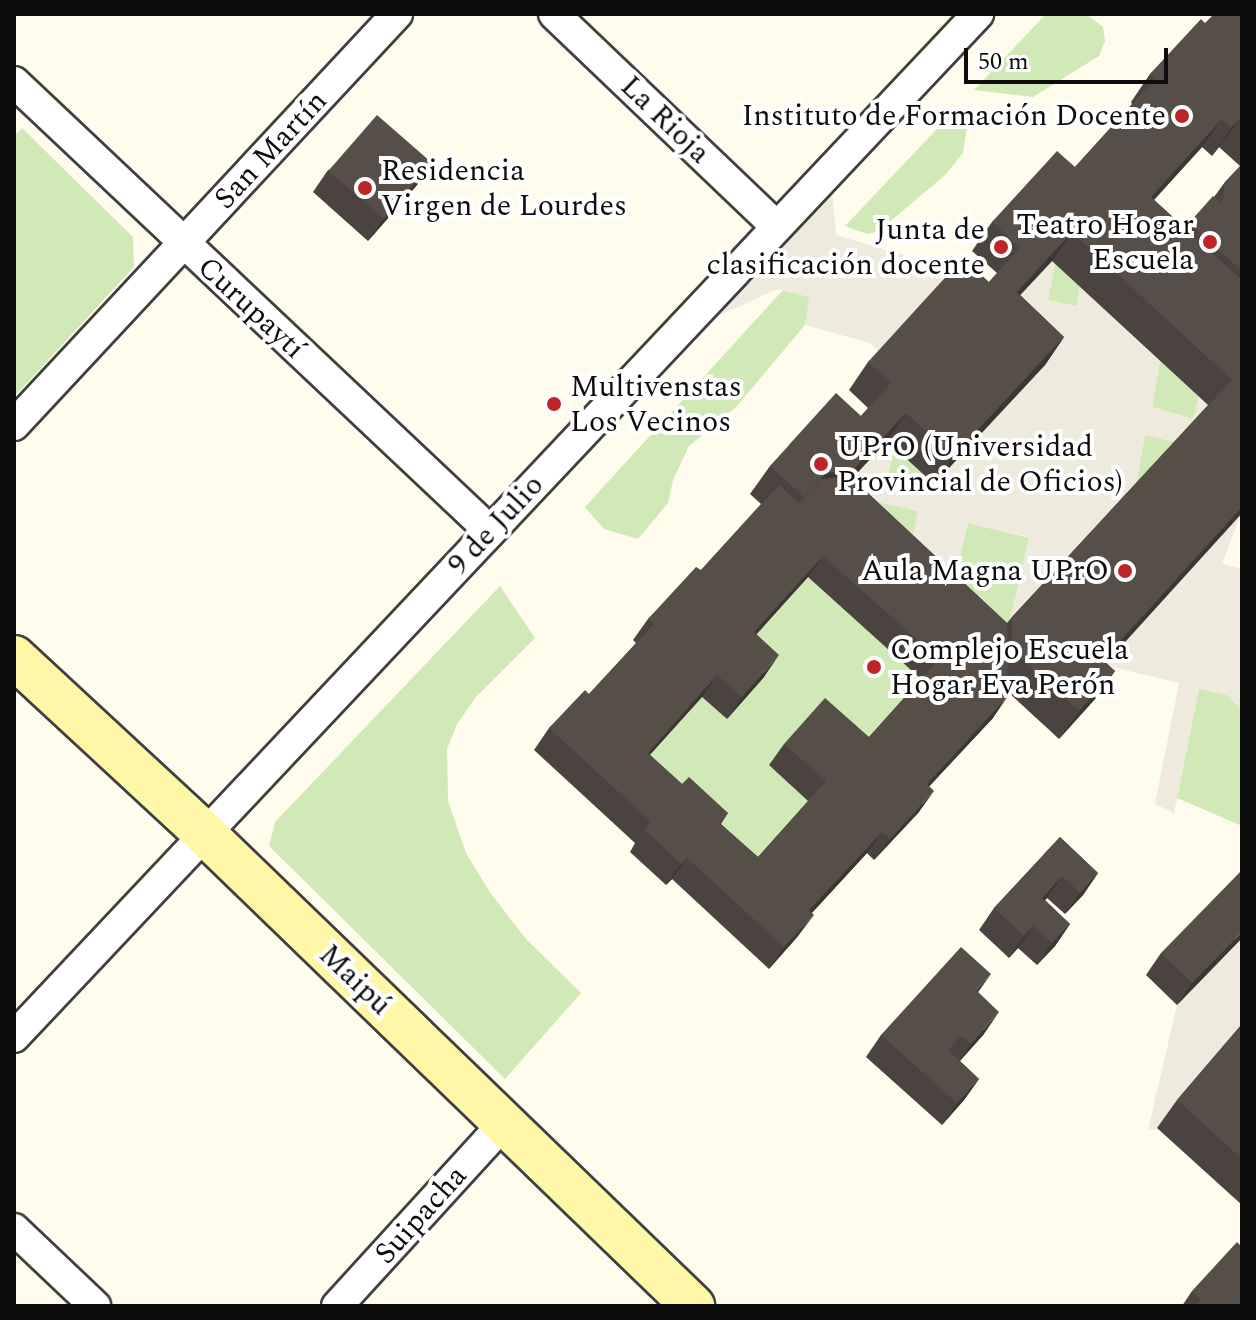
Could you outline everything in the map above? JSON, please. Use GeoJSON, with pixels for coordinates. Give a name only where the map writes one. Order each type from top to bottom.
{"type":"FeatureCollection","features":[{"type":"Feature","properties":{"kind":"street","name":"San Martín"},"geometry":{"type":"LineString","coordinates":[[14,425],[397,14]]}},
{"type":"Feature","properties":{"kind":"street","name":"La Rioja"},"geometry":{"type":"LineString","coordinates":[[554,14],[776,226]]}},
{"type":"Feature","properties":{"kind":"street","name":"9 de Julio"},"geometry":{"type":"LineString","coordinates":[[14,1037],[978,14]]}},
{"type":"Feature","properties":{"kind":"street","name":"Curupaytí"},"geometry":{"type":"LineString","coordinates":[[14,82],[182,245],[490,531]]}},
{"type":"Feature","properties":{"kind":"street","name":"Maipú"},"geometry":{"type":"LineString","coordinates":[[14,657],[206,835],[693,1306]]}},
{"type":"Feature","properties":{"kind":"street","name":"Suipacha"},"geometry":{"type":"LineString","coordinates":[[337,1306],[504,1123]]}},
{"type":"Feature","properties":{"kind":"street"},"geometry":{"type":"LineString","coordinates":[[14,1229],[95,1306]]}},
{"type":"Feature","properties":{"kind":"green space"},"geometry":{"type":"Polygon","coordinates":[[[1046,14],[1086,14],[1103,27],[1105,41],[1099,56],[1033,97],[974,90],[1046,14]]]}},
{"type":"Feature","properties":{"kind":"green space"},"geometry":{"type":"Polygon","coordinates":[[[953,112],[967,127],[963,153],[945,175],[879,231],[867,234],[845,226],[953,112]]]}},
{"type":"Feature","properties":{"kind":"green space"},"geometry":{"type":"Polygon","coordinates":[[[22,128],[133,237],[134,267],[14,397],[14,136],[22,128]]]}},
{"type":"Feature","properties":{"kind":"green space"},"geometry":{"type":"Polygon","coordinates":[[[1055,263],[1080,286],[1077,307],[1048,300],[1055,263]]]}},
{"type":"Feature","properties":{"kind":"green space"},"geometry":{"type":"Polygon","coordinates":[[[783,290],[810,297],[805,325],[737,406],[689,446],[673,480],[668,503],[638,539],[604,529],[585,507],[783,290]]]}},
{"type":"Feature","properties":{"kind":"green space"},"geometry":{"type":"Polygon","coordinates":[[[1160,360],[1199,397],[1193,419],[1152,407],[1160,360]]]}},
{"type":"Feature","properties":{"kind":"green space"},"geometry":{"type":"Polygon","coordinates":[[[1145,435],[1180,443],[1135,490],[1145,435]]]}},
{"type":"Feature","properties":{"kind":"green space"},"geometry":{"type":"Polygon","coordinates":[[[894,447],[936,482],[934,492],[887,480],[894,447]]]}},
{"type":"Feature","properties":{"kind":"green space"},"geometry":{"type":"Polygon","coordinates":[[[878,502],[919,511],[956,571],[968,523],[1030,538],[1008,628],[871,532],[878,502]]]}},
{"type":"Feature","properties":{"kind":"green space"},"geometry":{"type":"Polygon","coordinates":[[[808,577],[924,681],[743,878],[633,774],[702,697],[727,718],[739,654],[808,577]]]}},
{"type":"Feature","properties":{"kind":"green space"},"geometry":{"type":"Polygon","coordinates":[[[500,586],[535,638],[476,697],[457,724],[447,749],[448,801],[466,853],[489,891],[526,939],[581,993],[505,1079],[269,846],[275,822],[500,586]]]}},
{"type":"Feature","properties":{"kind":"green space"},"geometry":{"type":"Polygon","coordinates":[[[1199,688],[1227,695],[1242,710],[1242,826],[1177,798],[1199,688]]]}},
{"type":"Feature","properties":{"kind":"shaded area"},"geometry":{"type":"Polygon","coordinates":[[[832,190],[836,235],[941,266],[943,286],[881,354],[870,343],[805,325],[809,297],[783,290],[775,290],[714,318],[832,190]]]}},
{"type":"Feature","properties":{"kind":"shaded area"},"geometry":{"type":"Polygon","coordinates":[[[1052,261],[1055,263],[1048,300],[1077,306],[1080,286],[1160,360],[1152,407],[1193,419],[1199,397],[1212,408],[1180,443],[1145,435],[1135,490],[1008,628],[1029,537],[968,523],[956,571],[907,559],[918,511],[878,502],[871,532],[834,498],[887,441],[894,447],[887,480],[934,491],[997,320],[1052,261]]]}},
{"type":"Feature","properties":{"kind":"shaded area"},"geometry":{"type":"Polygon","coordinates":[[[1241,514],[1222,564],[1242,569],[1242,710],[1227,695],[1199,689],[1174,813],[1155,804],[1179,683],[1104,665],[1241,514]]]}},
{"type":"Feature","properties":{"kind":"shaded area"},"geometry":{"type":"Polygon","coordinates":[[[1242,938],[1242,1044],[1234,1038],[1157,1129],[1148,1130],[1177,1005],[1242,938]]]}},
{"type":"Feature","properties":{"kind":"building","name":"UPrO (Universidad Provincial de Oficios)"},"geometry":{"type":"Polygon","coordinates":[[[1214,14],[1242,14],[1242,122],[1239,119],[1231,128],[1222,119],[1151,197],[1242,280],[1242,507],[1103,660],[1115,671],[1079,711],[1012,650],[1012,617],[1232,380],[1072,232],[1017,292],[1064,337],[953,456],[906,413],[854,469],[826,473],[804,497],[770,466],[836,393],[861,416],[891,383],[868,362],[963,258],[989,282],[1020,248],[992,222],[1057,151],[1075,167],[1155,79],[1150,74],[1201,19],[1205,23],[1214,14]]]}},
{"type":"Feature","properties":{"kind":"building","name":"Residencia Virgen de Lourdes"},"geometry":{"type":"Polygon","coordinates":[[[377,115],[432,163],[384,219],[328,171],[377,115]]]}},
{"type":"Feature","properties":{"kind":"building"},"geometry":{"type":"Polygon","coordinates":[[[1241,166],[1242,271],[1189,223],[1213,196],[1222,204],[1225,182],[1241,166]]]}},
{"type":"Feature","properties":{"kind":"building"},"geometry":{"type":"Polygon","coordinates":[[[849,476],[1007,623],[1008,696],[927,784],[934,791],[890,839],[882,832],[809,910],[814,915],[784,947],[687,858],[681,864],[645,830],[650,821],[549,728],[585,690],[589,694],[654,624],[648,619],[696,567],[701,570],[779,485],[799,503],[821,479],[849,476]],[[823,556],[754,632],[779,655],[742,697],[717,675],[648,753],[682,784],[689,777],[728,813],[719,823],[758,857],[826,781],[784,744],[825,698],[869,737],[939,659],[823,556]]]}},
{"type":"Feature","properties":{"kind":"building"},"geometry":{"type":"Polygon","coordinates":[[[1060,837],[1098,873],[1080,893],[1062,876],[1042,898],[1070,924],[1052,943],[1033,926],[1024,936],[994,908],[1060,837]]]}},
{"type":"Feature","properties":{"kind":"building"},"geometry":{"type":"Polygon","coordinates":[[[1242,870],[1242,932],[1192,983],[1161,953],[1242,870]]]}},
{"type":"Feature","properties":{"kind":"building"},"geometry":{"type":"Polygon","coordinates":[[[961,947],[991,974],[976,990],[999,1012],[971,1044],[961,1036],[948,1050],[979,1079],[957,1103],[881,1035],[961,947]]]}},
{"type":"Feature","properties":{"kind":"building"},"geometry":{"type":"Polygon","coordinates":[[[1242,1024],[1242,1159],[1177,1100],[1242,1024]]]}},
{"type":"Feature","properties":{"kind":"building"},"geometry":{"type":"Polygon","coordinates":[[[1237,1242],[1242,1247],[1242,1306],[1195,1306],[1201,1300],[1192,1291],[1237,1242]]]}},
{"type":"Feature","properties":{"kind":"place","name":"Instituto de Formación Docente"},"geometry":{"type":"Point","coordinates":[1182,116]}},
{"type":"Feature","properties":{"kind":"place","name":"Residencia Virgen de Lourdes"},"geometry":{"type":"Point","coordinates":[365,188]}},
{"type":"Feature","properties":{"kind":"place","name":"Teatro Hogar Escuela"},"geometry":{"type":"Point","coordinates":[1210,242]}},
{"type":"Feature","properties":{"kind":"place","name":"Junta de clasificación docente"},"geometry":{"type":"Point","coordinates":[1001,247]}},
{"type":"Feature","properties":{"kind":"place","name":"Multivenstas Los Vecinos"},"geometry":{"type":"Point","coordinates":[554,404]}},
{"type":"Feature","properties":{"kind":"place","name":"UPrO (Universidad Provincial de Oficios)"},"geometry":{"type":"Point","coordinates":[821,464]}},
{"type":"Feature","properties":{"kind":"place","name":"Aula Magna UPrO"},"geometry":{"type":"Point","coordinates":[1125,571]}},
{"type":"Feature","properties":{"kind":"place","name":"Complejo Escuela Hogar Eva Perón"},"geometry":{"type":"Point","coordinates":[874,667]}}]}
